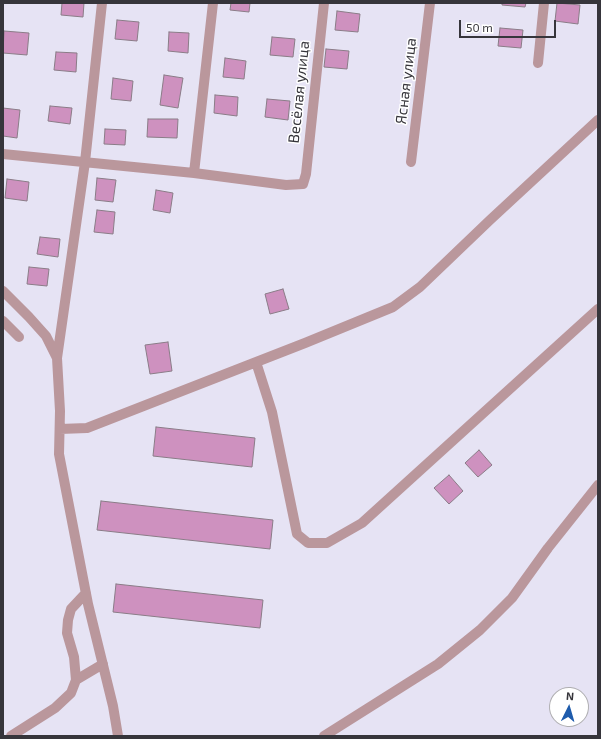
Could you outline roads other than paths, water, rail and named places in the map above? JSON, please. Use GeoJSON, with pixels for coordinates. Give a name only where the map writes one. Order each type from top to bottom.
{"type":"FeatureCollection","features":[{"type":"Feature","properties":{"kind":"street"},"geometry":{"type":"LineString","coordinates":[[102,3],[85,162],[57,358],[60,411],[59,454],[86,593],[113,706],[118,736]]}},
{"type":"Feature","properties":{"kind":"street"},"geometry":{"type":"LineString","coordinates":[[3,154],[194,173],[213,3]]}},
{"type":"Feature","properties":{"kind":"street","name":"Весёлая улица"},"geometry":{"type":"LineString","coordinates":[[194,173],[286,185],[303,184],[306,174],[324,3]]}},
{"type":"Feature","properties":{"kind":"street","name":"Ясная улица"},"geometry":{"type":"LineString","coordinates":[[411,162],[430,3]]}},
{"type":"Feature","properties":{"kind":"street"},"geometry":{"type":"LineString","coordinates":[[538,63],[544,3]]}},
{"type":"Feature","properties":{"kind":"street"},"geometry":{"type":"LineString","coordinates":[[60,429],[87,428],[256,362],[393,306],[420,287],[598,120]]}},
{"type":"Feature","properties":{"kind":"street"},"geometry":{"type":"LineString","coordinates":[[3,292],[46,336],[57,358]]}},
{"type":"Feature","properties":{"kind":"street"},"geometry":{"type":"LineString","coordinates":[[256,362],[272,412],[297,534],[308,543],[327,543],[362,523],[598,309]]}},
{"type":"Feature","properties":{"kind":"street"},"geometry":{"type":"LineString","coordinates":[[3,322],[19,337]]}},
{"type":"Feature","properties":{"kind":"street"},"geometry":{"type":"LineString","coordinates":[[324,736],[438,664],[480,630],[512,598],[548,548],[598,485]]}},
{"type":"Feature","properties":{"kind":"street"},"geometry":{"type":"LineString","coordinates":[[11,736],[55,708],[72,693],[76,680],[74,657],[67,633],[68,620],[71,609],[86,593]]}},
{"type":"Feature","properties":{"kind":"street"},"geometry":{"type":"LineString","coordinates":[[76,680],[103,664]]}}]}
